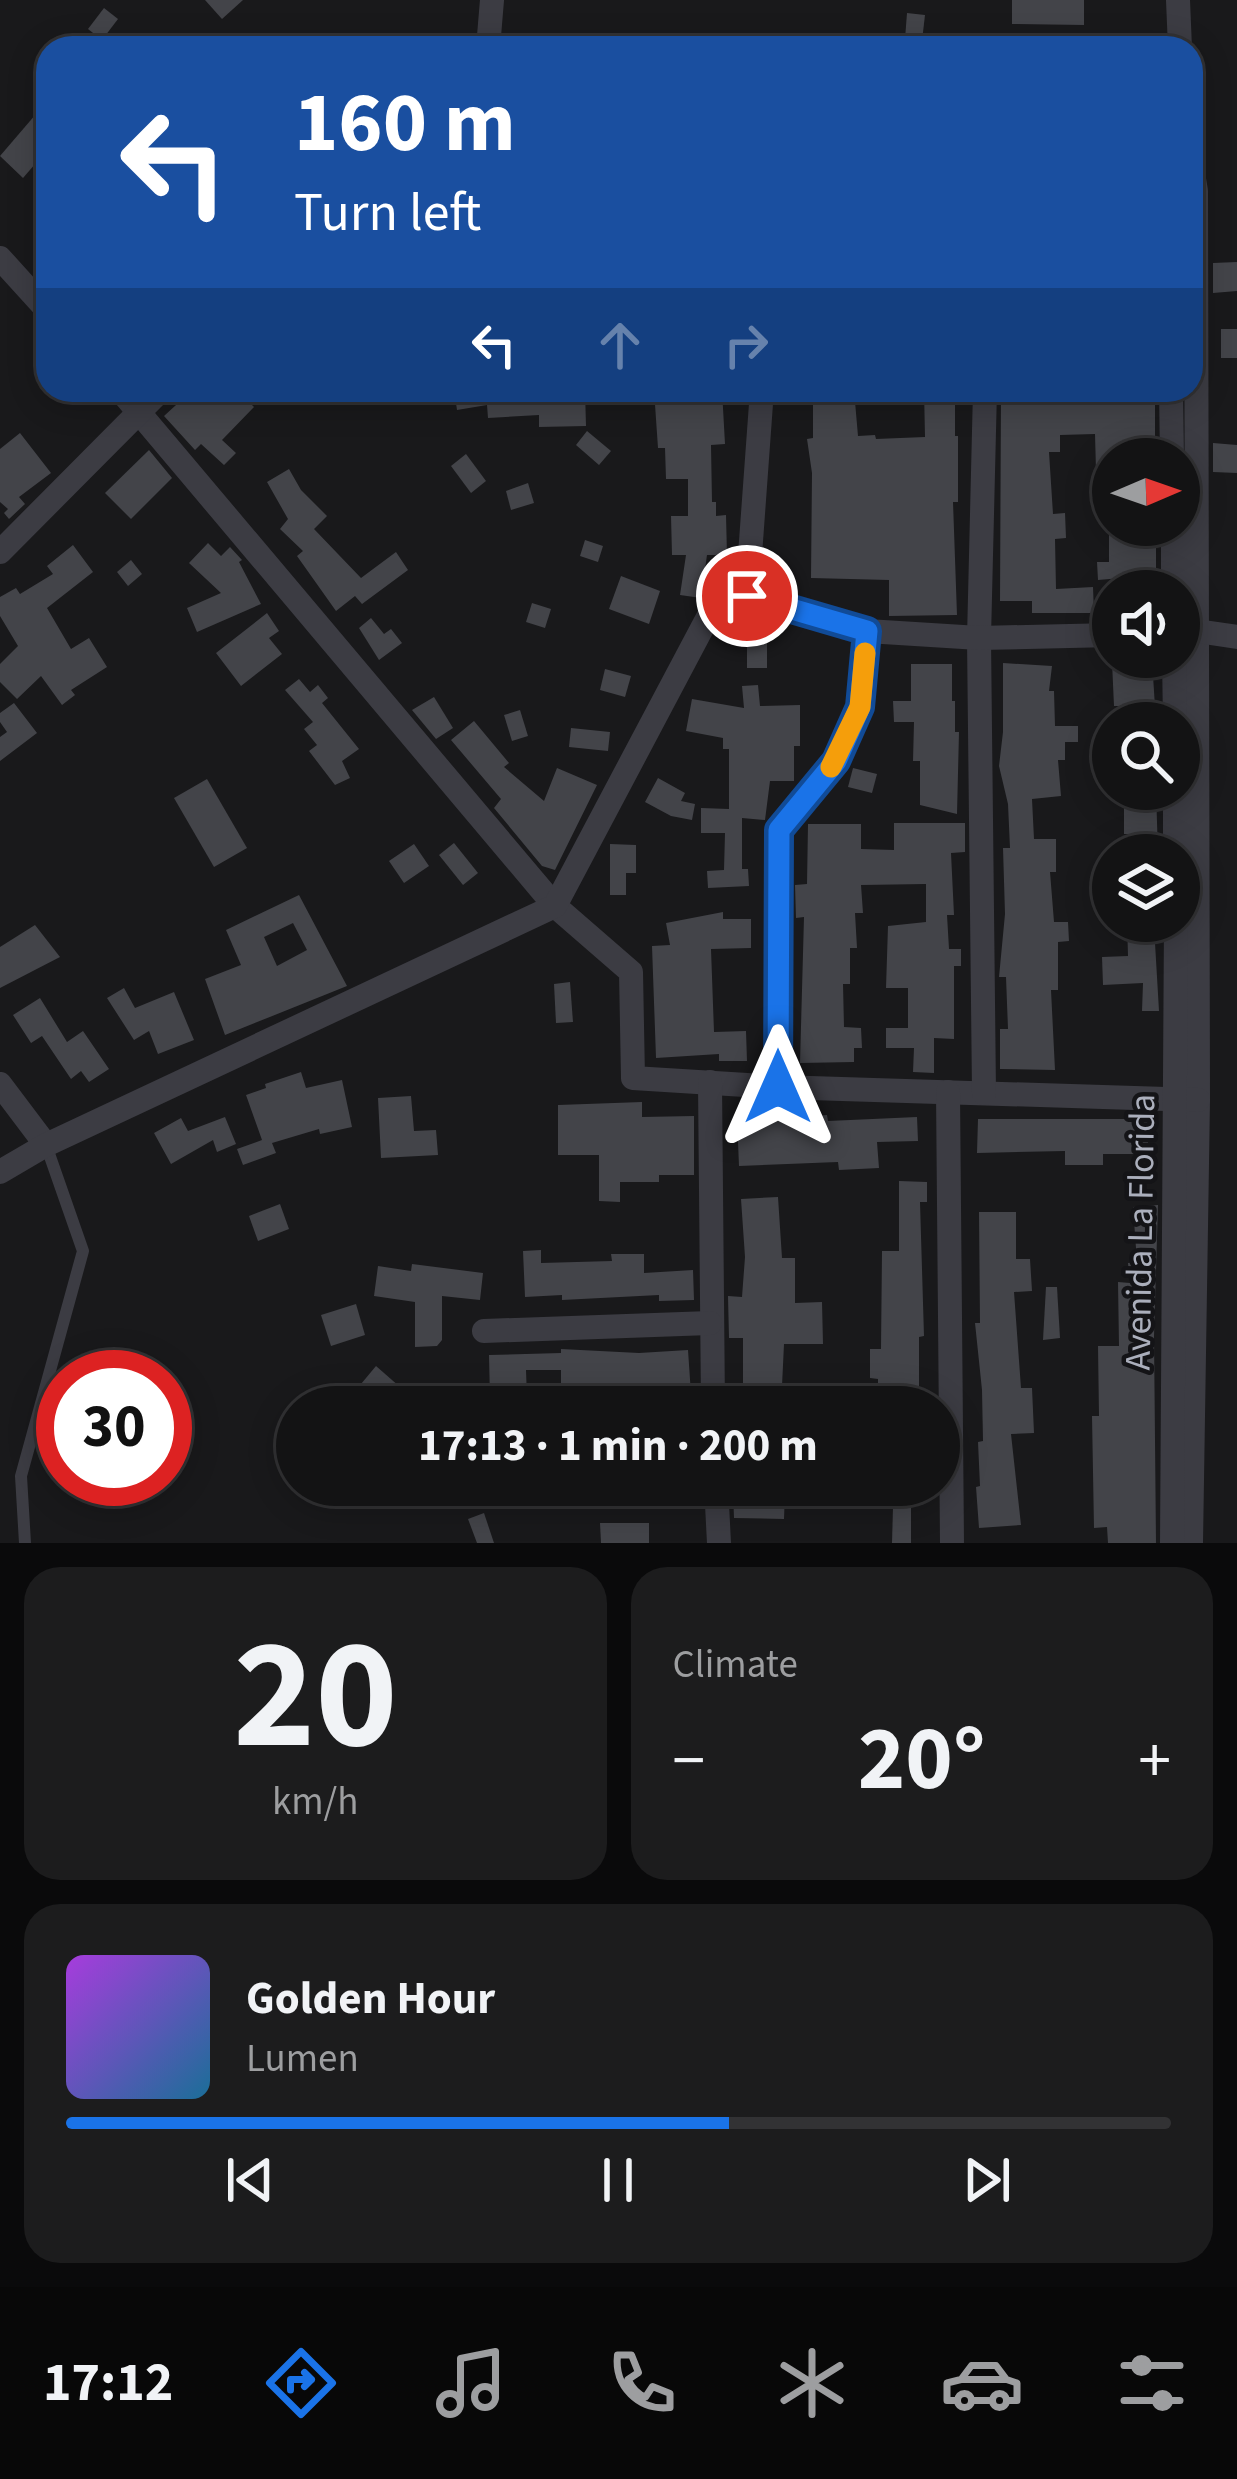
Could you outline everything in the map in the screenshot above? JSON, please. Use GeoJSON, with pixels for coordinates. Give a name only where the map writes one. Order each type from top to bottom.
{"type":"FeatureCollection","features":[{"type":"Feature","properties":{"kind":"street"},"geometry":{"type":"LineString","coordinates":[[489,36],[492,0]]}},
{"type":"Feature","properties":{"kind":"street"},"geometry":{"type":"LineString","coordinates":[[1178,0],[1180,36]]}},
{"type":"Feature","properties":{"kind":"street"},"geometry":{"type":"LineString","coordinates":[[0,258],[36,298]]}},
{"type":"Feature","properties":{"kind":"street"},"geometry":{"type":"LineString","coordinates":[[131,402],[555,905],[631,972],[632,1078],[1187,1100]]}},
{"type":"Feature","properties":{"kind":"street"},"geometry":{"type":"LineString","coordinates":[[0,552],[147,402]]}},
{"type":"Feature","properties":{"kind":"street"},"geometry":{"type":"LineString","coordinates":[[747,596],[761,402]]}},
{"type":"Feature","properties":{"kind":"street"},"geometry":{"type":"LineString","coordinates":[[984,1093],[979,638],[985,402]]}},
{"type":"Feature","properties":{"kind":"street"},"geometry":{"type":"LineString","coordinates":[[1171,402],[1172,438]]}},
{"type":"Feature","properties":{"kind":"street"},"geometry":{"type":"LineString","coordinates":[[1189,570],[1191,402]]}},
{"type":"Feature","properties":{"kind":"street"},"geometry":{"type":"LineString","coordinates":[[0,1172],[46,1145],[555,905],[708,617],[747,596],[867,631],[979,638],[1092,635]]}},
{"type":"Feature","properties":{"kind":"street"},"geometry":{"type":"LineString","coordinates":[[778,1087],[779,830],[836,761],[860,707],[867,631]]}},
{"type":"Feature","properties":{"kind":"street"},"geometry":{"type":"LineString","coordinates":[[1200,633],[1237,637]]}},
{"type":"Feature","properties":{"kind":"street"},"geometry":{"type":"LineString","coordinates":[[1188,678],[1191,1543]]}},
{"type":"Feature","properties":{"kind":"street","name":"Avenida La Florida"},"geometry":{"type":"LineString","coordinates":[[1172,1543],[1187,1100],[1177,942]]}},
{"type":"Feature","properties":{"kind":"street"},"geometry":{"type":"LineString","coordinates":[[710,1082],[712,1386]]}},
{"type":"Feature","properties":{"kind":"street"},"geometry":{"type":"LineString","coordinates":[[0,1084],[46,1145]]}},
{"type":"Feature","properties":{"kind":"street"},"geometry":{"type":"LineString","coordinates":[[948,1092],[952,1543]]}},
{"type":"Feature","properties":{"kind":"street"},"geometry":{"type":"LineString","coordinates":[[484,1331],[710,1323]]}},
{"type":"Feature","properties":{"kind":"street"},"geometry":{"type":"LineString","coordinates":[[717,1506],[719,1543]]}},
{"type":"Feature","properties":{"kind":"lane"},"geometry":{"type":"LineString","coordinates":[[25,1543],[21,1476],[83,1251],[46,1145]]}},
{"type":"Feature","properties":{"kind":"building"},"geometry":{"type":"Polygon","coordinates":[[[205,0],[243,0],[222,19],[205,0]]]}},
{"type":"Feature","properties":{"kind":"building"},"geometry":{"type":"Polygon","coordinates":[[[1012,0],[1084,0],[1084,25],[1012,24],[1012,0]]]}},
{"type":"Feature","properties":{"kind":"building"},"geometry":{"type":"Polygon","coordinates":[[[104,8],[118,19],[105,36],[88,29],[104,8]]]}},
{"type":"Feature","properties":{"kind":"building"},"geometry":{"type":"Polygon","coordinates":[[[907,13],[925,15],[923,36],[905,36],[907,13]]]}},
{"type":"Feature","properties":{"kind":"building"},"geometry":{"type":"Polygon","coordinates":[[[36,114],[36,163],[23,178],[0,156],[36,114]]]}},
{"type":"Feature","properties":{"kind":"building"},"geometry":{"type":"Polygon","coordinates":[[[1237,262],[1237,291],[1213,293],[1213,263],[1237,262]]]}},
{"type":"Feature","properties":{"kind":"building"},"geometry":{"type":"Polygon","coordinates":[[[1221,329],[1237,329],[1237,358],[1221,358],[1221,329]]]}},
{"type":"Feature","properties":{"kind":"building"},"geometry":{"type":"Polygon","coordinates":[[[179,402],[249,402],[254,407],[222,440],[236,453],[224,465],[201,444],[195,450],[164,416],[179,402]]]}},
{"type":"Feature","properties":{"kind":"building"},"geometry":{"type":"Polygon","coordinates":[[[456,402],[585,402],[586,426],[539,427],[539,415],[488,418],[487,405],[457,410],[456,402]]]}},
{"type":"Feature","properties":{"kind":"building"},"geometry":{"type":"Polygon","coordinates":[[[655,402],[723,402],[725,444],[711,445],[712,502],[716,502],[716,516],[726,515],[727,555],[707,555],[701,598],[680,595],[686,555],[672,555],[671,516],[688,516],[688,479],[666,479],[665,448],[658,448],[655,402]]]}},
{"type":"Feature","properties":{"kind":"building"},"geometry":{"type":"Polygon","coordinates":[[[813,402],[855,402],[858,436],[875,435],[876,439],[925,437],[924,402],[955,405],[957,615],[889,616],[889,580],[811,578],[812,473],[807,439],[813,438],[813,402]]]}},
{"type":"Feature","properties":{"kind":"building"},"geometry":{"type":"Polygon","coordinates":[[[1001,402],[1155,402],[1155,437],[1060,435],[1060,452],[1049,452],[1053,514],[1065,513],[1066,538],[1055,539],[1056,589],[1092,587],[1092,613],[1032,613],[1032,601],[1000,601],[1001,402]]]}},
{"type":"Feature","properties":{"kind":"building"},"geometry":{"type":"Polygon","coordinates":[[[587,431],[611,451],[599,465],[576,445],[587,431]]]}},
{"type":"Feature","properties":{"kind":"building"},"geometry":{"type":"Polygon","coordinates":[[[20,433],[51,473],[19,497],[25,504],[9,519],[4,513],[8,509],[0,502],[0,449],[20,433]]]}},
{"type":"Feature","properties":{"kind":"building"},"geometry":{"type":"Polygon","coordinates":[[[1213,443],[1237,445],[1237,473],[1213,472],[1213,443]]]}},
{"type":"Feature","properties":{"kind":"building"},"geometry":{"type":"Polygon","coordinates":[[[149,450],[172,478],[131,519],[105,493],[149,450]]]}},
{"type":"Feature","properties":{"kind":"building"},"geometry":{"type":"Polygon","coordinates":[[[466,454],[486,481],[471,493],[451,466],[466,454]]]}},
{"type":"Feature","properties":{"kind":"building"},"geometry":{"type":"Polygon","coordinates":[[[289,469],[301,490],[327,516],[314,529],[361,578],[396,552],[408,570],[362,604],[355,596],[336,611],[297,556],[303,551],[280,529],[288,519],[267,482],[289,469]]]}},
{"type":"Feature","properties":{"kind":"building"},"geometry":{"type":"Polygon","coordinates":[[[528,483],[534,503],[511,510],[506,491],[528,483]]]}},
{"type":"Feature","properties":{"kind":"building"},"geometry":{"type":"Polygon","coordinates":[[[585,540],[603,546],[598,562],[580,556],[585,540]]]}},
{"type":"Feature","properties":{"kind":"building"},"geometry":{"type":"Polygon","coordinates":[[[208,543],[221,556],[230,547],[242,560],[261,604],[197,632],[187,608],[221,593],[189,563],[208,543]]]}},
{"type":"Feature","properties":{"kind":"building"},"geometry":{"type":"Polygon","coordinates":[[[73,545],[93,572],[47,608],[71,649],[89,638],[107,667],[71,690],[75,695],[62,705],[41,676],[17,699],[0,682],[0,664],[18,646],[0,616],[0,597],[16,588],[20,594],[53,574],[47,566],[73,545]]]}},
{"type":"Feature","properties":{"kind":"building"},"geometry":{"type":"Polygon","coordinates":[[[1109,546],[1156,546],[1156,570],[1097,570],[1097,562],[1109,562],[1109,546]]]}},
{"type":"Feature","properties":{"kind":"building"},"geometry":{"type":"Polygon","coordinates":[[[131,560],[142,574],[128,586],[117,572],[131,560]]]}},
{"type":"Feature","properties":{"kind":"building"},"geometry":{"type":"Polygon","coordinates":[[[621,576],[660,591],[649,624],[609,609],[621,576]]]}},
{"type":"Feature","properties":{"kind":"building"},"geometry":{"type":"Polygon","coordinates":[[[532,603],[551,609],[545,628],[526,622],[532,603]]]}},
{"type":"Feature","properties":{"kind":"building"},"geometry":{"type":"Polygon","coordinates":[[[267,613],[279,631],[269,638],[282,654],[241,686],[216,653],[267,613]]]}},
{"type":"Feature","properties":{"kind":"building"},"geometry":{"type":"Polygon","coordinates":[[[371,618],[384,634],[391,629],[402,643],[379,660],[359,628],[371,618]]]}},
{"type":"Feature","properties":{"kind":"building"},"geometry":{"type":"Polygon","coordinates":[[[767,636],[767,668],[747,668],[747,637],[767,636]]]}},
{"type":"Feature","properties":{"kind":"building"},"geometry":{"type":"Polygon","coordinates":[[[1003,663],[1052,666],[1049,691],[1054,691],[1055,726],[1078,726],[1078,742],[1065,742],[1065,760],[1058,760],[1061,796],[1032,799],[1034,839],[1056,839],[1056,872],[1050,872],[1054,922],[1068,922],[1069,941],[1058,942],[1058,990],[1051,990],[1055,1070],[1000,1069],[1000,1029],[1008,1029],[1006,977],[999,977],[1005,914],[1003,848],[1010,848],[1008,804],[999,766],[1003,663]]]}},
{"type":"Feature","properties":{"kind":"building"},"geometry":{"type":"Polygon","coordinates":[[[911,664],[952,664],[955,732],[959,732],[957,814],[920,805],[920,761],[913,761],[914,722],[894,722],[893,701],[911,701],[911,664]]]}},
{"type":"Feature","properties":{"kind":"building"},"geometry":{"type":"Polygon","coordinates":[[[605,669],[631,676],[625,697],[600,690],[605,669]]]}},
{"type":"Feature","properties":{"kind":"building"},"geometry":{"type":"Polygon","coordinates":[[[1113,678],[1153,678],[1155,702],[1114,702],[1113,678]]]}},
{"type":"Feature","properties":{"kind":"building"},"geometry":{"type":"Polygon","coordinates":[[[299,679],[310,692],[318,685],[328,698],[322,703],[359,749],[342,761],[350,778],[335,785],[309,751],[317,745],[304,729],[313,722],[285,690],[299,679]]]}},
{"type":"Feature","properties":{"kind":"building"},"geometry":{"type":"Polygon","coordinates":[[[758,685],[760,706],[800,705],[794,781],[770,781],[765,820],[742,818],[742,869],[748,869],[749,886],[708,888],[707,871],[724,870],[725,833],[701,833],[701,808],[729,809],[729,749],[723,749],[723,738],[686,731],[692,699],[744,708],[742,686],[758,685]]]}},
{"type":"Feature","properties":{"kind":"building"},"geometry":{"type":"Polygon","coordinates":[[[434,697],[453,728],[436,739],[412,710],[434,697]]]}},
{"type":"Feature","properties":{"kind":"building"},"geometry":{"type":"Polygon","coordinates":[[[14,703],[37,733],[0,761],[0,737],[7,732],[0,713],[14,703]]]}},
{"type":"Feature","properties":{"kind":"building"},"geometry":{"type":"Polygon","coordinates":[[[520,710],[528,736],[512,741],[504,715],[520,710]]]}},
{"type":"Feature","properties":{"kind":"building"},"geometry":{"type":"Polygon","coordinates":[[[474,721],[509,763],[504,767],[544,801],[557,768],[597,785],[555,870],[542,866],[494,808],[501,799],[451,740],[474,721]]]}},
{"type":"Feature","properties":{"kind":"building"},"geometry":{"type":"Polygon","coordinates":[[[571,728],[610,732],[608,751],[569,747],[571,728]]]}},
{"type":"Feature","properties":{"kind":"building"},"geometry":{"type":"Polygon","coordinates":[[[853,768],[877,774],[872,793],[848,787],[853,768]]]}},
{"type":"Feature","properties":{"kind":"building"},"geometry":{"type":"Polygon","coordinates":[[[658,778],[685,793],[681,801],[695,804],[692,820],[671,816],[645,802],[658,778]]]}},
{"type":"Feature","properties":{"kind":"building"},"geometry":{"type":"Polygon","coordinates":[[[207,779],[247,848],[214,867],[174,798],[207,779]]]}},
{"type":"Feature","properties":{"kind":"building"},"geometry":{"type":"Polygon","coordinates":[[[1124,810],[1157,810],[1157,834],[1124,834],[1124,810]]]}},
{"type":"Feature","properties":{"kind":"building"},"geometry":{"type":"Polygon","coordinates":[[[894,823],[965,823],[965,852],[951,853],[954,915],[947,915],[949,949],[961,949],[961,966],[954,966],[954,1039],[934,1038],[934,1073],[913,1072],[914,1048],[886,1048],[886,1028],[908,1028],[908,988],[886,988],[888,926],[926,922],[926,884],[861,885],[863,913],[855,913],[857,948],[850,948],[850,984],[843,984],[844,1027],[861,1028],[862,1048],[854,1048],[854,1062],[800,1063],[804,917],[796,918],[795,885],[807,884],[808,824],[861,824],[861,849],[894,850],[894,823]]]}},
{"type":"Feature","properties":{"kind":"building"},"geometry":{"type":"Polygon","coordinates":[[[454,843],[478,873],[463,885],[439,855],[454,843]]]}},
{"type":"Feature","properties":{"kind":"building"},"geometry":{"type":"Polygon","coordinates":[[[414,844],[429,866],[404,883],[389,861],[414,844]]]}},
{"type":"Feature","properties":{"kind":"building"},"geometry":{"type":"Polygon","coordinates":[[[610,844],[636,845],[636,873],[626,873],[626,895],[610,895],[610,844]]]}},
{"type":"Feature","properties":{"kind":"building"},"geometry":{"type":"Polygon","coordinates":[[[299,895],[347,986],[225,1035],[205,979],[241,965],[226,930],[299,895]],[[293,923],[264,937],[277,966],[307,950],[293,923]]]}},
{"type":"Feature","properties":{"kind":"building"},"geometry":{"type":"Polygon","coordinates":[[[723,912],[723,919],[751,919],[751,948],[711,949],[714,1032],[746,1031],[747,1061],[719,1061],[719,1054],[656,1058],[652,946],[670,945],[666,923],[723,912]]]}},
{"type":"Feature","properties":{"kind":"building"},"geometry":{"type":"Polygon","coordinates":[[[35,925],[60,957],[0,988],[0,947],[35,925]]]}},
{"type":"Feature","properties":{"kind":"building"},"geometry":{"type":"Polygon","coordinates":[[[1128,942],[1159,942],[1155,943],[1159,1011],[1142,1011],[1143,983],[1103,985],[1102,957],[1128,956],[1128,942]]]}},
{"type":"Feature","properties":{"kind":"building"},"geometry":{"type":"Polygon","coordinates":[[[570,982],[573,1022],[556,1023],[554,984],[570,982]]]}},
{"type":"Feature","properties":{"kind":"building"},"geometry":{"type":"Polygon","coordinates":[[[124,988],[135,1008],[174,992],[194,1040],[158,1054],[149,1031],[134,1040],[107,998],[124,988]]]}},
{"type":"Feature","properties":{"kind":"building"},"geometry":{"type":"Polygon","coordinates":[[[40,998],[67,1042],[83,1031],[109,1069],[89,1082],[81,1071],[71,1079],[42,1036],[31,1043],[13,1015],[40,998]]]}},
{"type":"Feature","properties":{"kind":"building"},"geometry":{"type":"Polygon","coordinates":[[[301,1072],[306,1088],[342,1080],[352,1127],[320,1134],[319,1129],[272,1143],[276,1153],[243,1165],[237,1149],[262,1140],[246,1095],[301,1072]]]}},
{"type":"Feature","properties":{"kind":"building"},"geometry":{"type":"Polygon","coordinates":[[[411,1096],[414,1131],[436,1130],[438,1155],[381,1158],[378,1098],[411,1096]]]}},
{"type":"Feature","properties":{"kind":"building"},"geometry":{"type":"Polygon","coordinates":[[[642,1102],[642,1117],[694,1116],[694,1175],[659,1175],[659,1182],[620,1182],[620,1202],[599,1201],[599,1155],[558,1155],[558,1105],[642,1102]]]}},
{"type":"Feature","properties":{"kind":"building"},"geometry":{"type":"Polygon","coordinates":[[[788,1114],[789,1118],[827,1115],[828,1121],[917,1117],[918,1141],[877,1142],[879,1168],[839,1170],[838,1162],[739,1166],[737,1118],[788,1114]]]}},
{"type":"Feature","properties":{"kind":"building"},"geometry":{"type":"Polygon","coordinates":[[[225,1117],[236,1144],[217,1152],[213,1140],[171,1164],[154,1133],[181,1118],[188,1131],[225,1117]]]}},
{"type":"Feature","properties":{"kind":"building"},"geometry":{"type":"Polygon","coordinates":[[[978,1119],[1148,1119],[1148,1154],[1103,1154],[1103,1165],[1065,1165],[1065,1151],[977,1153],[978,1119]]]}},
{"type":"Feature","properties":{"kind":"building"},"geometry":{"type":"Polygon","coordinates":[[[899,1181],[927,1182],[927,1202],[920,1202],[924,1336],[919,1337],[919,1386],[878,1386],[878,1379],[870,1378],[870,1349],[881,1349],[882,1251],[899,1251],[899,1181]]]}},
{"type":"Feature","properties":{"kind":"building"},"geometry":{"type":"Polygon","coordinates":[[[778,1197],[782,1258],[795,1258],[795,1303],[822,1302],[823,1344],[784,1344],[782,1386],[743,1386],[743,1338],[729,1338],[728,1296],[742,1297],[741,1199],[778,1197]]]}},
{"type":"Feature","properties":{"kind":"building"},"geometry":{"type":"Polygon","coordinates":[[[280,1204],[289,1229],[258,1241],[249,1216],[280,1204]]]}},
{"type":"Feature","properties":{"kind":"building"},"geometry":{"type":"Polygon","coordinates":[[[1158,1205],[1156,1543],[1108,1543],[1107,1527],[1094,1528],[1092,1416],[1099,1416],[1098,1346],[1119,1346],[1118,1282],[1130,1283],[1128,1263],[1137,1262],[1133,1207],[1158,1205]]]}},
{"type":"Feature","properties":{"kind":"building"},"geometry":{"type":"Polygon","coordinates":[[[979,1212],[1016,1212],[1016,1259],[1030,1259],[1032,1291],[1014,1292],[1021,1388],[1032,1388],[1034,1433],[1011,1434],[1021,1525],[979,1528],[978,1442],[983,1441],[975,1323],[980,1323],[979,1212]]]}},
{"type":"Feature","properties":{"kind":"building"},"geometry":{"type":"Polygon","coordinates":[[[541,1250],[541,1263],[612,1261],[611,1254],[644,1254],[644,1273],[693,1270],[694,1300],[659,1301],[659,1295],[525,1297],[523,1251],[541,1250]]]}},
{"type":"Feature","properties":{"kind":"building"},"geometry":{"type":"Polygon","coordinates":[[[412,1264],[483,1273],[480,1300],[442,1296],[442,1340],[437,1346],[415,1347],[415,1302],[374,1296],[378,1266],[411,1271],[412,1264]]]}},
{"type":"Feature","properties":{"kind":"building"},"geometry":{"type":"Polygon","coordinates":[[[1046,1287],[1057,1287],[1060,1338],[1043,1340],[1046,1287]]]}},
{"type":"Feature","properties":{"kind":"building"},"geometry":{"type":"Polygon","coordinates":[[[356,1304],[365,1335],[331,1346],[321,1315],[356,1304]]]}},
{"type":"Feature","properties":{"kind":"building"},"geometry":{"type":"Polygon","coordinates":[[[561,1349],[688,1350],[690,1386],[561,1383],[561,1370],[526,1370],[527,1386],[490,1386],[489,1355],[561,1353],[561,1349]]]}},
{"type":"Feature","properties":{"kind":"building"},"geometry":{"type":"Polygon","coordinates":[[[376,1366],[399,1386],[363,1386],[376,1366]]]}},
{"type":"Feature","properties":{"kind":"building"},"geometry":{"type":"Polygon","coordinates":[[[734,1506],[784,1506],[784,1519],[734,1518],[734,1506]]]}},
{"type":"Feature","properties":{"kind":"building"},"geometry":{"type":"Polygon","coordinates":[[[893,1507],[911,1507],[911,1543],[892,1543],[893,1507]]]}},
{"type":"Feature","properties":{"kind":"building"},"geometry":{"type":"Polygon","coordinates":[[[484,1513],[494,1543],[477,1543],[468,1519],[484,1513]]]}},
{"type":"Feature","properties":{"kind":"building"},"geometry":{"type":"Polygon","coordinates":[[[600,1523],[649,1523],[649,1543],[601,1543],[600,1523]]]}},
{"type":"Feature","properties":{"kind":"slow traffic"},"geometry":{"type":"LineString","coordinates":[[831,767],[860,707],[865,653]]}},
{"type":"Feature","properties":{"kind":"route"},"geometry":{"type":"LineString","coordinates":[[747,596],[867,631],[860,707],[836,761],[779,830],[778,1087]]}}]}
